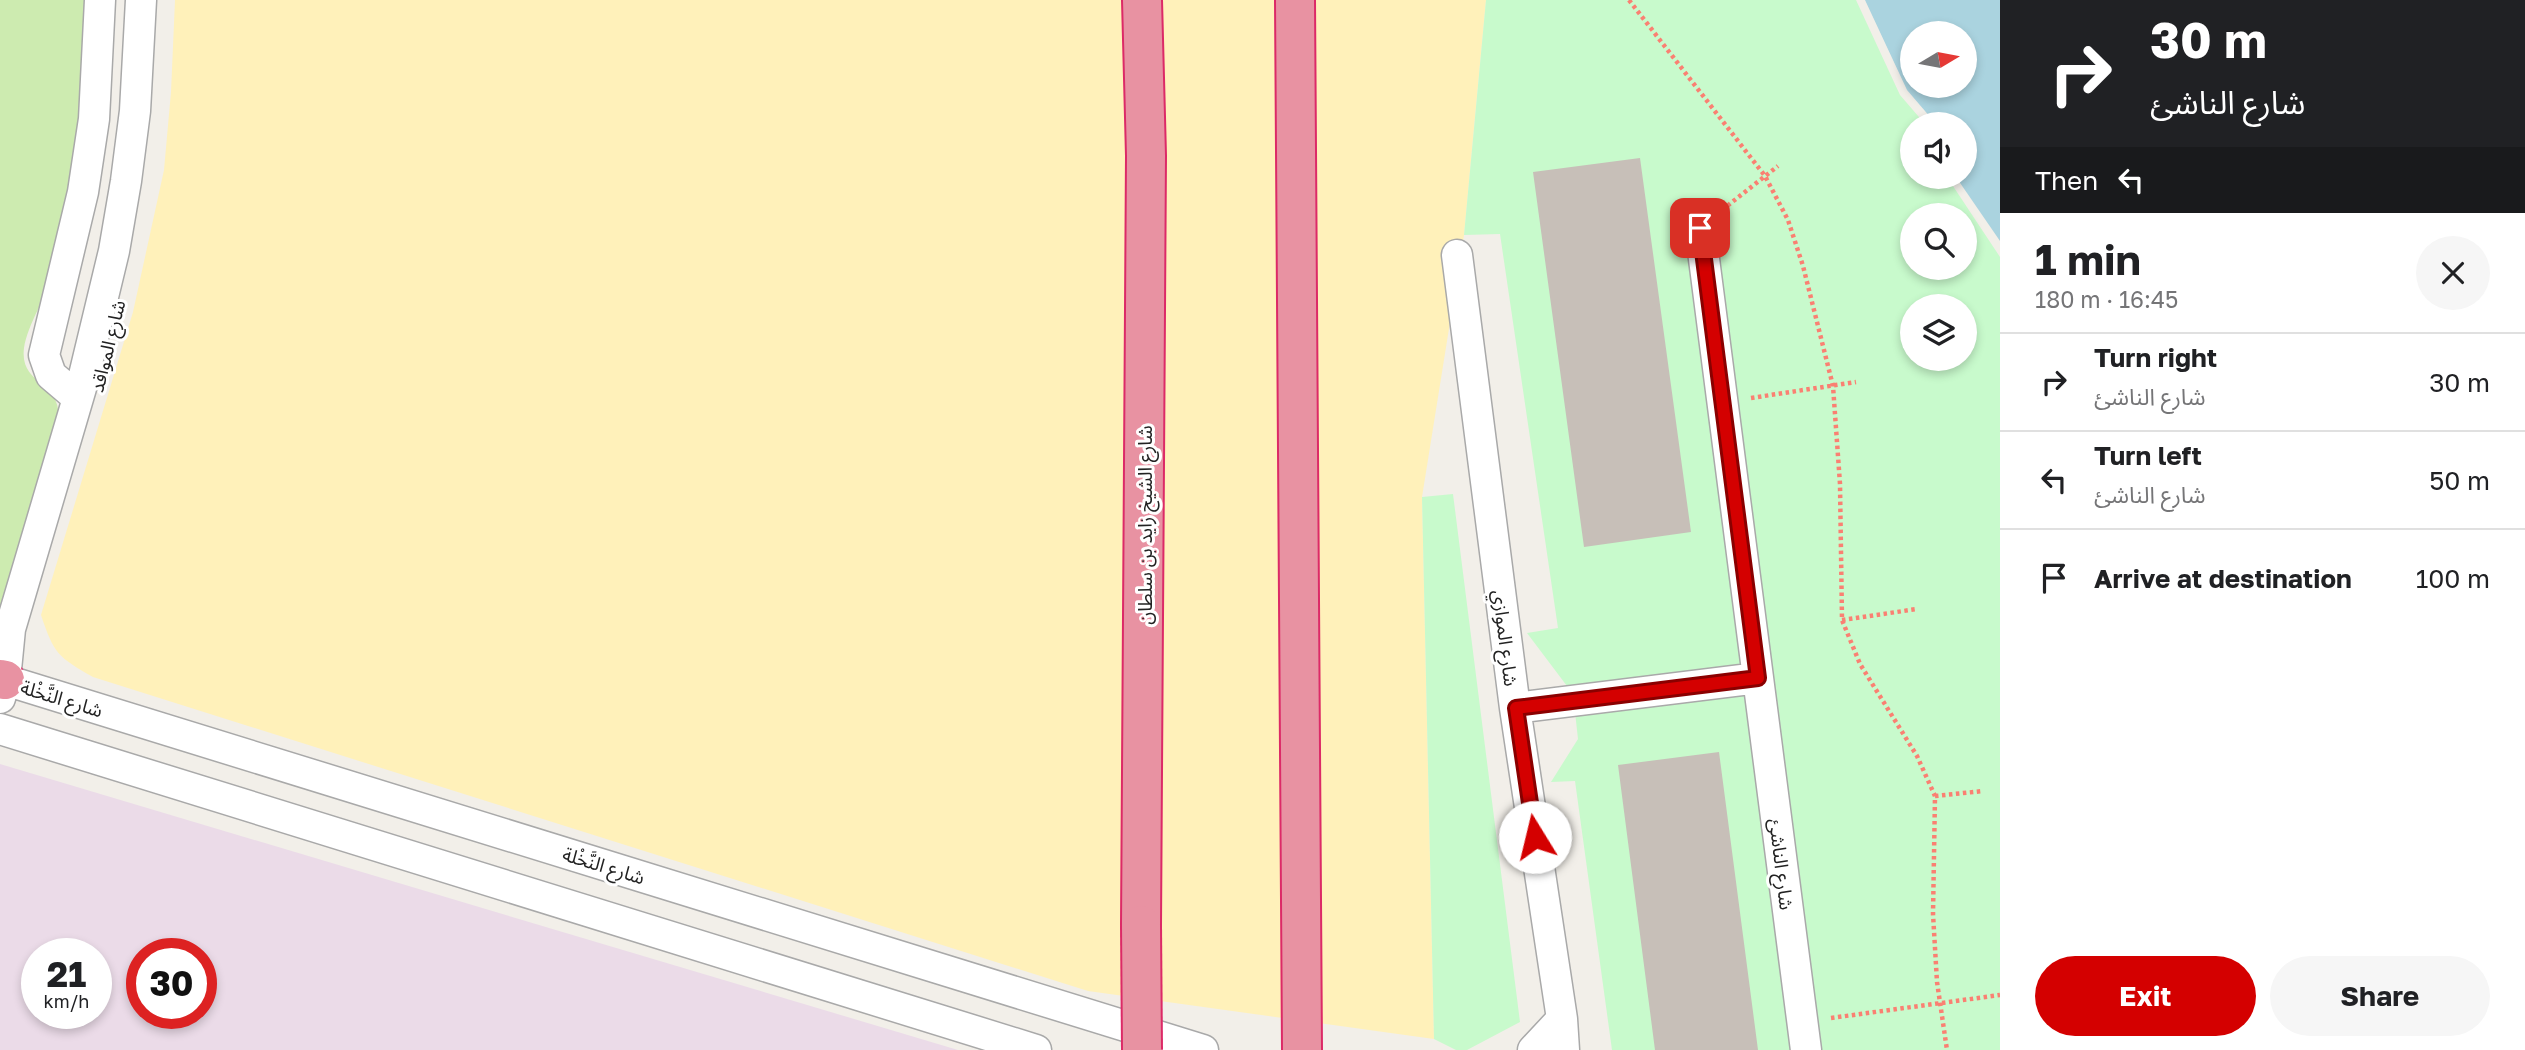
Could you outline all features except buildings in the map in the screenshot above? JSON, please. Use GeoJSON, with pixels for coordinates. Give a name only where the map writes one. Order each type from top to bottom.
{"type":"FeatureCollection","features":[{"type":"Feature","properties":{"kind":"highway","name":"شارع الشيخ زايد بن سلطان"},"geometry":{"type":"LineString","coordinates":[[1142,0],[1146,170],[1142,1050]]}},
{"type":"Feature","properties":{"kind":"highway"},"geometry":{"type":"LineString","coordinates":[[1295,0],[1302,1050]]}},
{"type":"Feature","properties":{"kind":"street"},"geometry":{"type":"LineString","coordinates":[[78,398],[51,375],[44,355],[83,192],[94,119],[100,0]]}},
{"type":"Feature","properties":{"kind":"street","name":"شارع المواقد"},"geometry":{"type":"LineString","coordinates":[[2,686],[10,629],[99,320],[126,181],[138,64],[141,0]]}},
{"type":"Feature","properties":{"kind":"street","name":"شارع المواقد"},"geometry":{"type":"LineString","coordinates":[[2,686],[28,634],[107,352],[124,281],[150,123],[157,0]]}},
{"type":"Feature","properties":{"kind":"street","name":"شارع الناشئ"},"geometry":{"type":"LineString","coordinates":[[1700,228],[1804,1036]]}},
{"type":"Feature","properties":{"kind":"street","name":"شارع الموازي"},"geometry":{"type":"LineString","coordinates":[[1457,256],[1516,708],[1562,1019],[1564,1050]]}},
{"type":"Feature","properties":{"kind":"street"},"geometry":{"type":"LineString","coordinates":[[1516,708],[1758,678]]}},
{"type":"Feature","properties":{"kind":"street","name":"شارع النَّخْلة"},"geometry":{"type":"LineString","coordinates":[[2,686],[1203,1050]]}},
{"type":"Feature","properties":{"kind":"street"},"geometry":{"type":"LineString","coordinates":[[0,729],[1036,1050]]}},
{"type":"Feature","properties":{"kind":"street"},"geometry":{"type":"LineString","coordinates":[[1533,1050],[1562,1019]]}},
{"type":"Feature","properties":{"kind":"path"},"geometry":{"type":"LineString","coordinates":[[1629,0],[1765,176],[1788,220],[1803,266],[1833,386],[1840,484],[1842,620],[1860,664],[1917,756],[1935,796],[1933,914],[1940,1003],[1947,1050]]}},
{"type":"Feature","properties":{"kind":"path"},"geometry":{"type":"LineString","coordinates":[[1700,228],[1778,166]]}},
{"type":"Feature","properties":{"kind":"path"},"geometry":{"type":"LineString","coordinates":[[1723,403],[1856,382]]}},
{"type":"Feature","properties":{"kind":"path"},"geometry":{"type":"LineString","coordinates":[[1842,620],[1917,609]]}},
{"type":"Feature","properties":{"kind":"path"},"geometry":{"type":"LineString","coordinates":[[1935,796],[1983,791]]}},
{"type":"Feature","properties":{"kind":"path"},"geometry":{"type":"LineString","coordinates":[[1804,1036],[1940,1003],[2000,995]]}},
{"type":"Feature","properties":{"kind":"shaded area"},"geometry":{"type":"Polygon","coordinates":[[[0,764],[958,1050],[0,1050],[0,764]]]}},
{"type":"Feature","properties":{"kind":"green space"},"geometry":{"type":"Polygon","coordinates":[[[0,0],[89,0],[85,101],[75,168],[52,273],[24,348],[24,361],[28,370],[55,399],[58,425],[16,553],[0,619],[0,0]]]}},
{"type":"Feature","properties":{"kind":"green space"},"geometry":{"type":"Polygon","coordinates":[[[1486,0],[1856,0],[1900,98],[1915,112],[1900,112],[1900,189],[1955,189],[1964,203],[1900,203],[1900,280],[1977,280],[1977,222],[2000,257],[2000,1050],[1612,1050],[1575,781],[1551,782],[1578,739],[1573,694],[1527,633],[1558,628],[1500,234],[1464,235],[1486,0]]]}},
{"type":"Feature","properties":{"kind":"green space"},"geometry":{"type":"Polygon","coordinates":[[[1453,494],[1520,1022],[1467,1050],[1456,1050],[1434,1039],[1422,497],[1453,494]]]}},
{"type":"Feature","properties":{"kind":"sand"},"geometry":{"type":"Polygon","coordinates":[[[175,0],[1486,0],[1464,235],[1422,497],[1434,1039],[1088,991],[93,677],[65,659],[54,646],[41,615],[133,312],[164,170],[175,0]]]}},
{"type":"Feature","properties":{"kind":"water"},"geometry":{"type":"Polygon","coordinates":[[[1865,0],[2000,0],[2000,241],[1977,208],[1977,203],[1974,203],[1964,189],[1977,189],[1977,112],[1926,112],[1914,98],[1978,98],[1978,21],[1900,21],[1900,75],[1865,0]]]}},
{"type":"Feature","properties":{"kind":"route"},"geometry":{"type":"LineString","coordinates":[[1535,837],[1516,708],[1758,678],[1700,228]]}}]}
